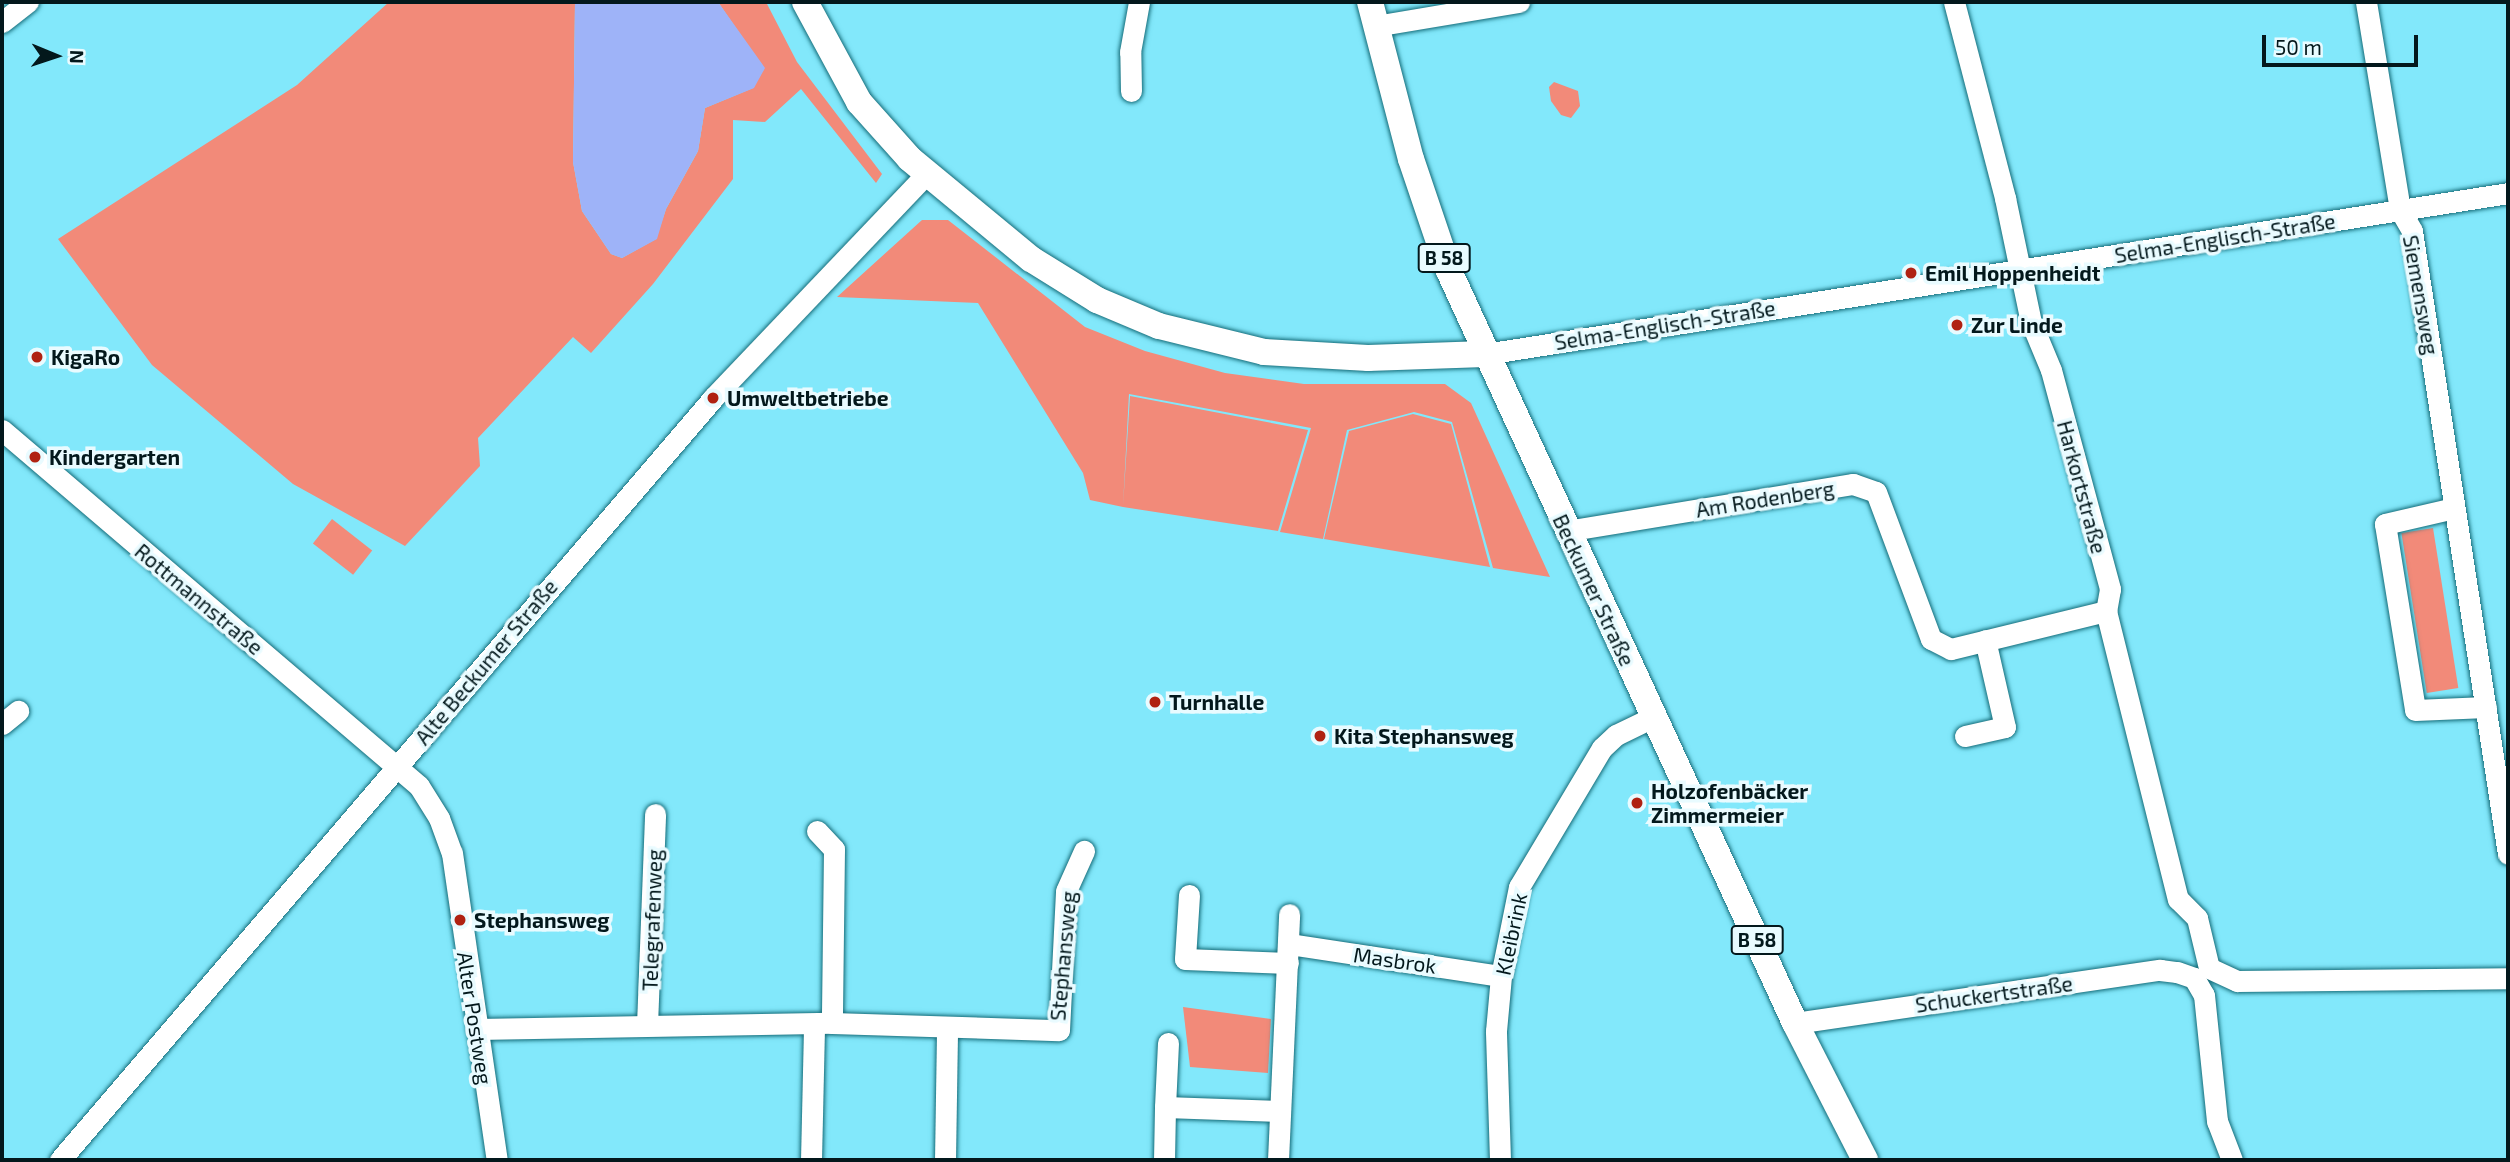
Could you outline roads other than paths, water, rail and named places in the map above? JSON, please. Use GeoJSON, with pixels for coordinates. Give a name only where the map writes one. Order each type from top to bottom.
{"type":"FeatureCollection","features":[{"type":"Feature","properties":{"kind":"main road"},"geometry":{"type":"LineString","coordinates":[[805,2],[859,102],[926,174],[1031,259],[1097,300],[1159,326],[1227,344],[1303,356],[1485,354]]}},
{"type":"Feature","properties":{"kind":"main road","name":"Beckumer Straße"},"geometry":{"type":"LineString","coordinates":[[1373,14],[1415,172],[1449,271],[1566,531],[1795,1023],[1865,1160]]}},
{"type":"Feature","properties":{"kind":"street"},"geometry":{"type":"LineString","coordinates":[[2,22],[28,2]]}},
{"type":"Feature","properties":{"kind":"street"},"geometry":{"type":"LineString","coordinates":[[1131,91],[1130,52],[1139,2]]}},
{"type":"Feature","properties":{"kind":"street"},"geometry":{"type":"LineString","coordinates":[[1373,14],[1520,2]]}},
{"type":"Feature","properties":{"kind":"street","name":"Harkortstraße"},"geometry":{"type":"LineString","coordinates":[[1954,2],[2021,271],[2031,322],[2051,370],[2110,589],[2106,611],[2178,899],[2197,918],[2217,1121],[2232,1160]]}},
{"type":"Feature","properties":{"kind":"street","name":"Siemensweg"},"geometry":{"type":"LineString","coordinates":[[2366,2],[2400,210],[2412,231],[2508,854]]}},
{"type":"Feature","properties":{"kind":"street","name":"Alte Beckumer Straße"},"geometry":{"type":"LineString","coordinates":[[60,1160],[713,398],[926,174]]}},
{"type":"Feature","properties":{"kind":"street","name":"Selma-Englisch-Straße"},"geometry":{"type":"LineString","coordinates":[[1485,354],[2508,193]]}},
{"type":"Feature","properties":{"kind":"street","name":"Rottmannstraße"},"geometry":{"type":"LineString","coordinates":[[2,430],[398,766]]}},
{"type":"Feature","properties":{"kind":"street","name":"Am Rodenberg"},"geometry":{"type":"LineString","coordinates":[[1566,531],[1853,484],[1876,492],[1931,639],[1951,649],[2106,611]]}},
{"type":"Feature","properties":{"kind":"street"},"geometry":{"type":"LineString","coordinates":[[2454,508],[2385,524],[2415,710],[2486,707]]}},
{"type":"Feature","properties":{"kind":"street"},"geometry":{"type":"LineString","coordinates":[[1965,736],[2005,727],[1985,640]]}},
{"type":"Feature","properties":{"kind":"street","name":"Kleibrink"},"geometry":{"type":"LineString","coordinates":[[1500,1160],[1496,1031],[1501,976],[1520,887],[1586,770],[1616,735],[1653,717]]}},
{"type":"Feature","properties":{"kind":"street","name":"Alter Postweg"},"geometry":{"type":"LineString","coordinates":[[398,766],[419,786],[439,818],[452,853],[498,1160]]}},
{"type":"Feature","properties":{"kind":"street","name":"Telegrafenweg"},"geometry":{"type":"LineString","coordinates":[[647,1025],[655,814]]}},
{"type":"Feature","properties":{"kind":"street"},"geometry":{"type":"LineString","coordinates":[[811,1160],[834,849],[817,831]]}},
{"type":"Feature","properties":{"kind":"street","name":"Stephansweg"},"geometry":{"type":"LineString","coordinates":[[477,1030],[823,1024],[1059,1030],[1066,891],[1084,851]]}},
{"type":"Feature","properties":{"kind":"street","name":"Masbrok"},"geometry":{"type":"LineString","coordinates":[[1189,895],[1185,959],[1288,954],[1501,976]]}},
{"type":"Feature","properties":{"kind":"street"},"geometry":{"type":"LineString","coordinates":[[1278,1160],[1289,914]]}},
{"type":"Feature","properties":{"kind":"street","name":"Schuckertstraße"},"geometry":{"type":"LineString","coordinates":[[1795,1023],[2160,970],[2202,973],[2237,981],[2508,978]]}},
{"type":"Feature","properties":{"kind":"street"},"geometry":{"type":"LineString","coordinates":[[945,1160],[947,1027]]}},
{"type":"Feature","properties":{"kind":"street"},"geometry":{"type":"LineString","coordinates":[[1164,1160],[1168,1043]]}},
{"type":"Feature","properties":{"kind":"street"},"geometry":{"type":"LineString","coordinates":[[1165,1107],[1280,1111]]}},
{"type":"Feature","properties":{"kind":"water"},"geometry":{"type":"Polygon","coordinates":[[[575,2],[718,2],[765,68],[754,88],[705,108],[698,151],[666,209],[657,239],[622,258],[611,254],[582,211],[573,162],[575,2]]]}},
{"type":"Feature","properties":{"kind":"place","name":"Emil Hoppenheidt"},"geometry":{"type":"Point","coordinates":[1911,273]}},
{"type":"Feature","properties":{"kind":"place","name":"Zur Linde"},"geometry":{"type":"Point","coordinates":[1957,325]}},
{"type":"Feature","properties":{"kind":"place","name":"KigaRo"},"geometry":{"type":"Point","coordinates":[37,357]}},
{"type":"Feature","properties":{"kind":"place","name":"Umweltbetriebe"},"geometry":{"type":"Point","coordinates":[713,398]}},
{"type":"Feature","properties":{"kind":"place","name":"Kindergarten"},"geometry":{"type":"Point","coordinates":[35,457]}},
{"type":"Feature","properties":{"kind":"place","name":"Turnhalle"},"geometry":{"type":"Point","coordinates":[1155,702]}},
{"type":"Feature","properties":{"kind":"place","name":"Kita Stephansweg"},"geometry":{"type":"Point","coordinates":[1320,736]}},
{"type":"Feature","properties":{"kind":"place","name":"Holzofenbäcker Zimmermeier"},"geometry":{"type":"Point","coordinates":[1637,803]}},
{"type":"Feature","properties":{"kind":"place","name":"Stephansweg"},"geometry":{"type":"Point","coordinates":[460,920]}}]}
